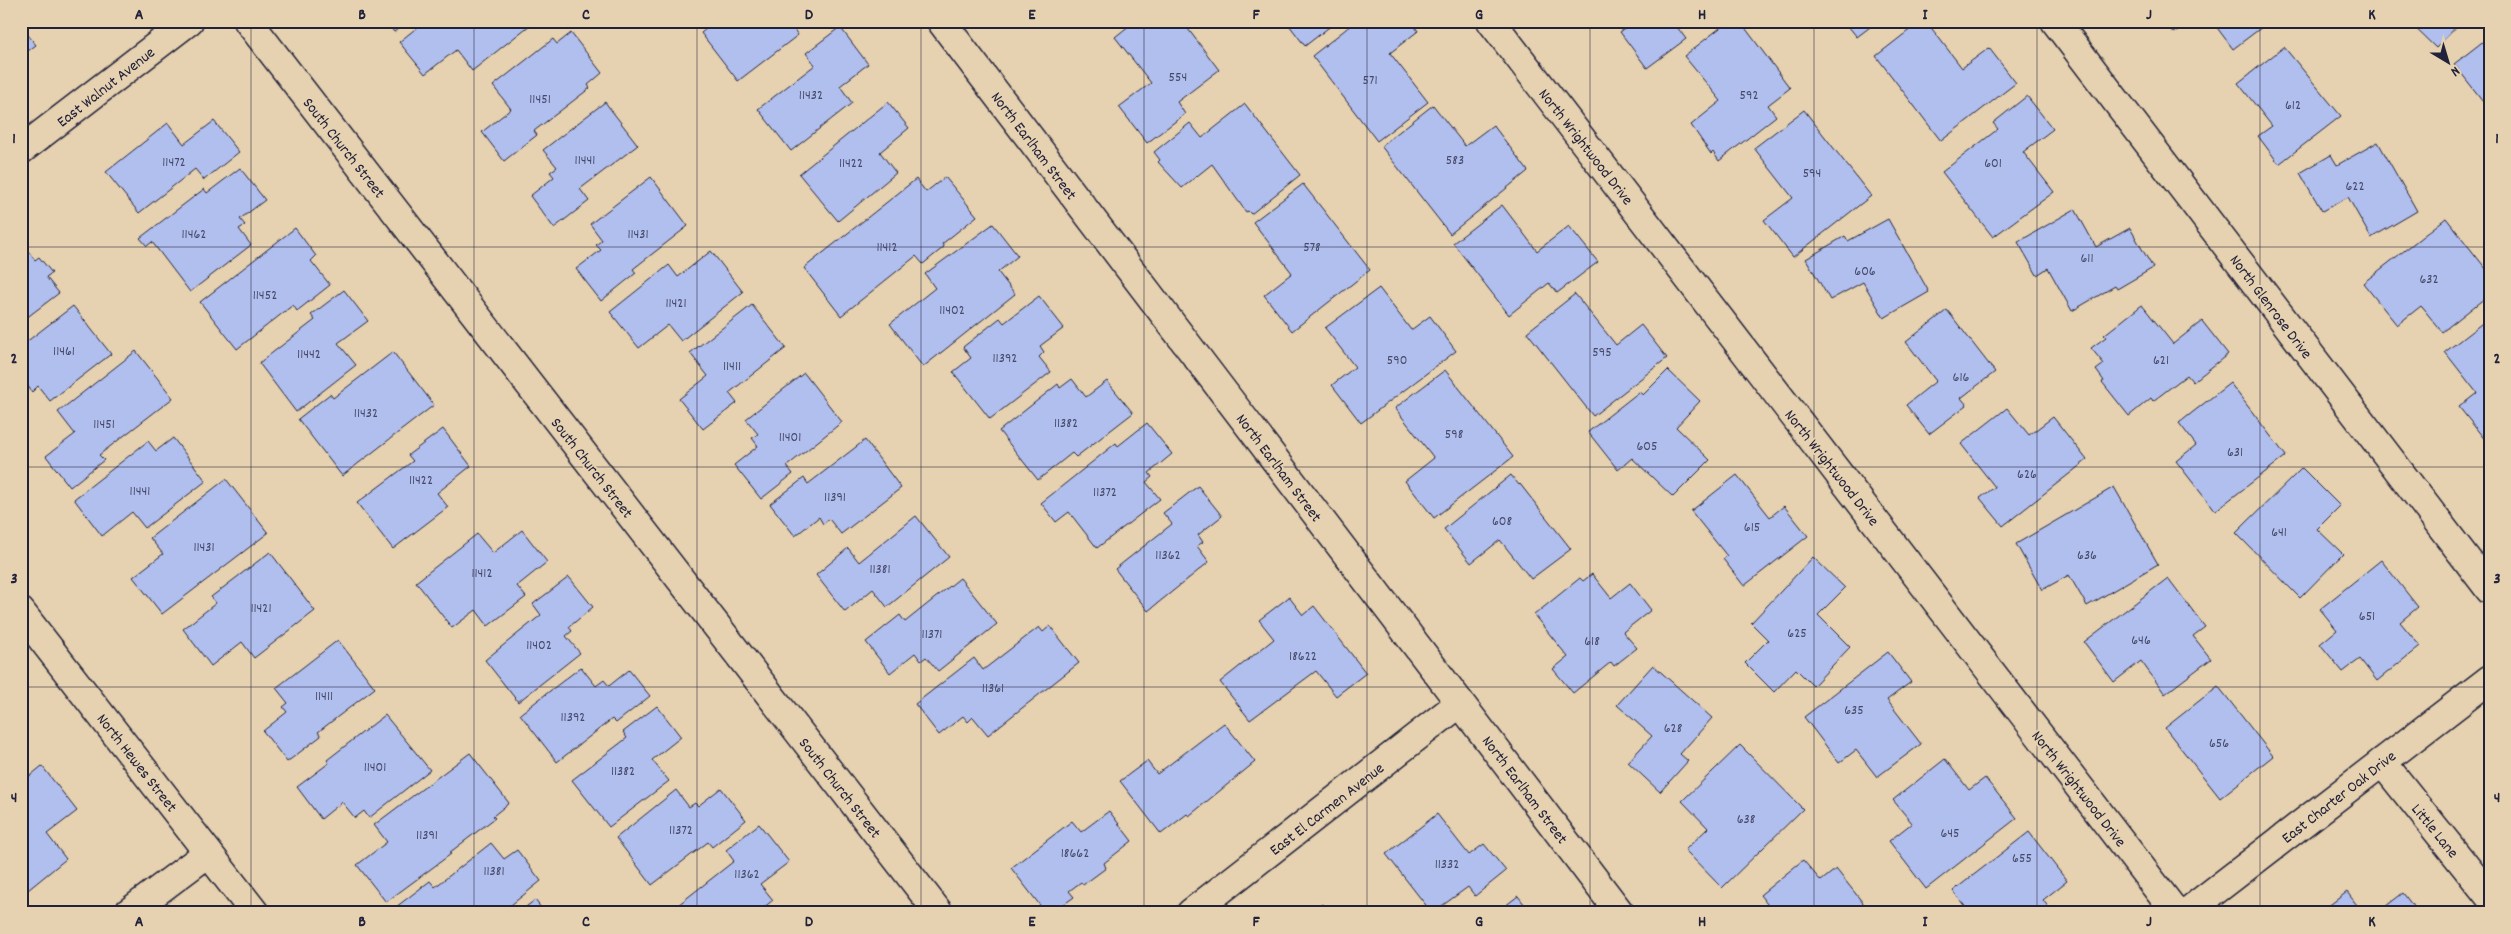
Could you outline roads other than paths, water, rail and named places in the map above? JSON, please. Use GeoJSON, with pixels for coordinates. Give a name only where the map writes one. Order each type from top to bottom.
{"type":"FeatureCollection","features":[{"type":"Feature","properties":{"kind":"street","name":"East Walnut Avenue"},"geometry":{"type":"LineString","coordinates":[[21,150],[189,21]]}},
{"type":"Feature","properties":{"kind":"street","name":"South Church Street"},"geometry":{"type":"LineString","coordinates":[[248,21],[939,913]]}},
{"type":"Feature","properties":{"kind":"street","name":"North Earlham Street"},"geometry":{"type":"LineString","coordinates":[[941,21],[1620,913]]}},
{"type":"Feature","properties":{"kind":"street","name":"North Wrightwood Drive"},"geometry":{"type":"LineString","coordinates":[[1491,21],[2176,913]]}},
{"type":"Feature","properties":{"kind":"street","name":"North Glenrose Drive"},"geometry":{"type":"LineString","coordinates":[[2055,21],[2490,590]]}},
{"type":"Feature","properties":{"kind":"street","name":"North Hewes Street"},"geometry":{"type":"LineString","coordinates":[[21,612],[254,913]]}},
{"type":"Feature","properties":{"kind":"street","name":"East Charter Oak Drive"},"geometry":{"type":"LineString","coordinates":[[2186,913],[2490,679]]}},
{"type":"Feature","properties":{"kind":"street","name":"East El Carmen Avenue"},"geometry":{"type":"LineString","coordinates":[[1191,913],[1460,703]]}},
{"type":"Feature","properties":{"kind":"street","name":"Little Lane"},"geometry":{"type":"LineString","coordinates":[[2382,762],[2490,898]]}},
{"type":"Feature","properties":{"kind":"street"},"geometry":{"type":"LineString","coordinates":[[128,913],[208,853]]}}]}
